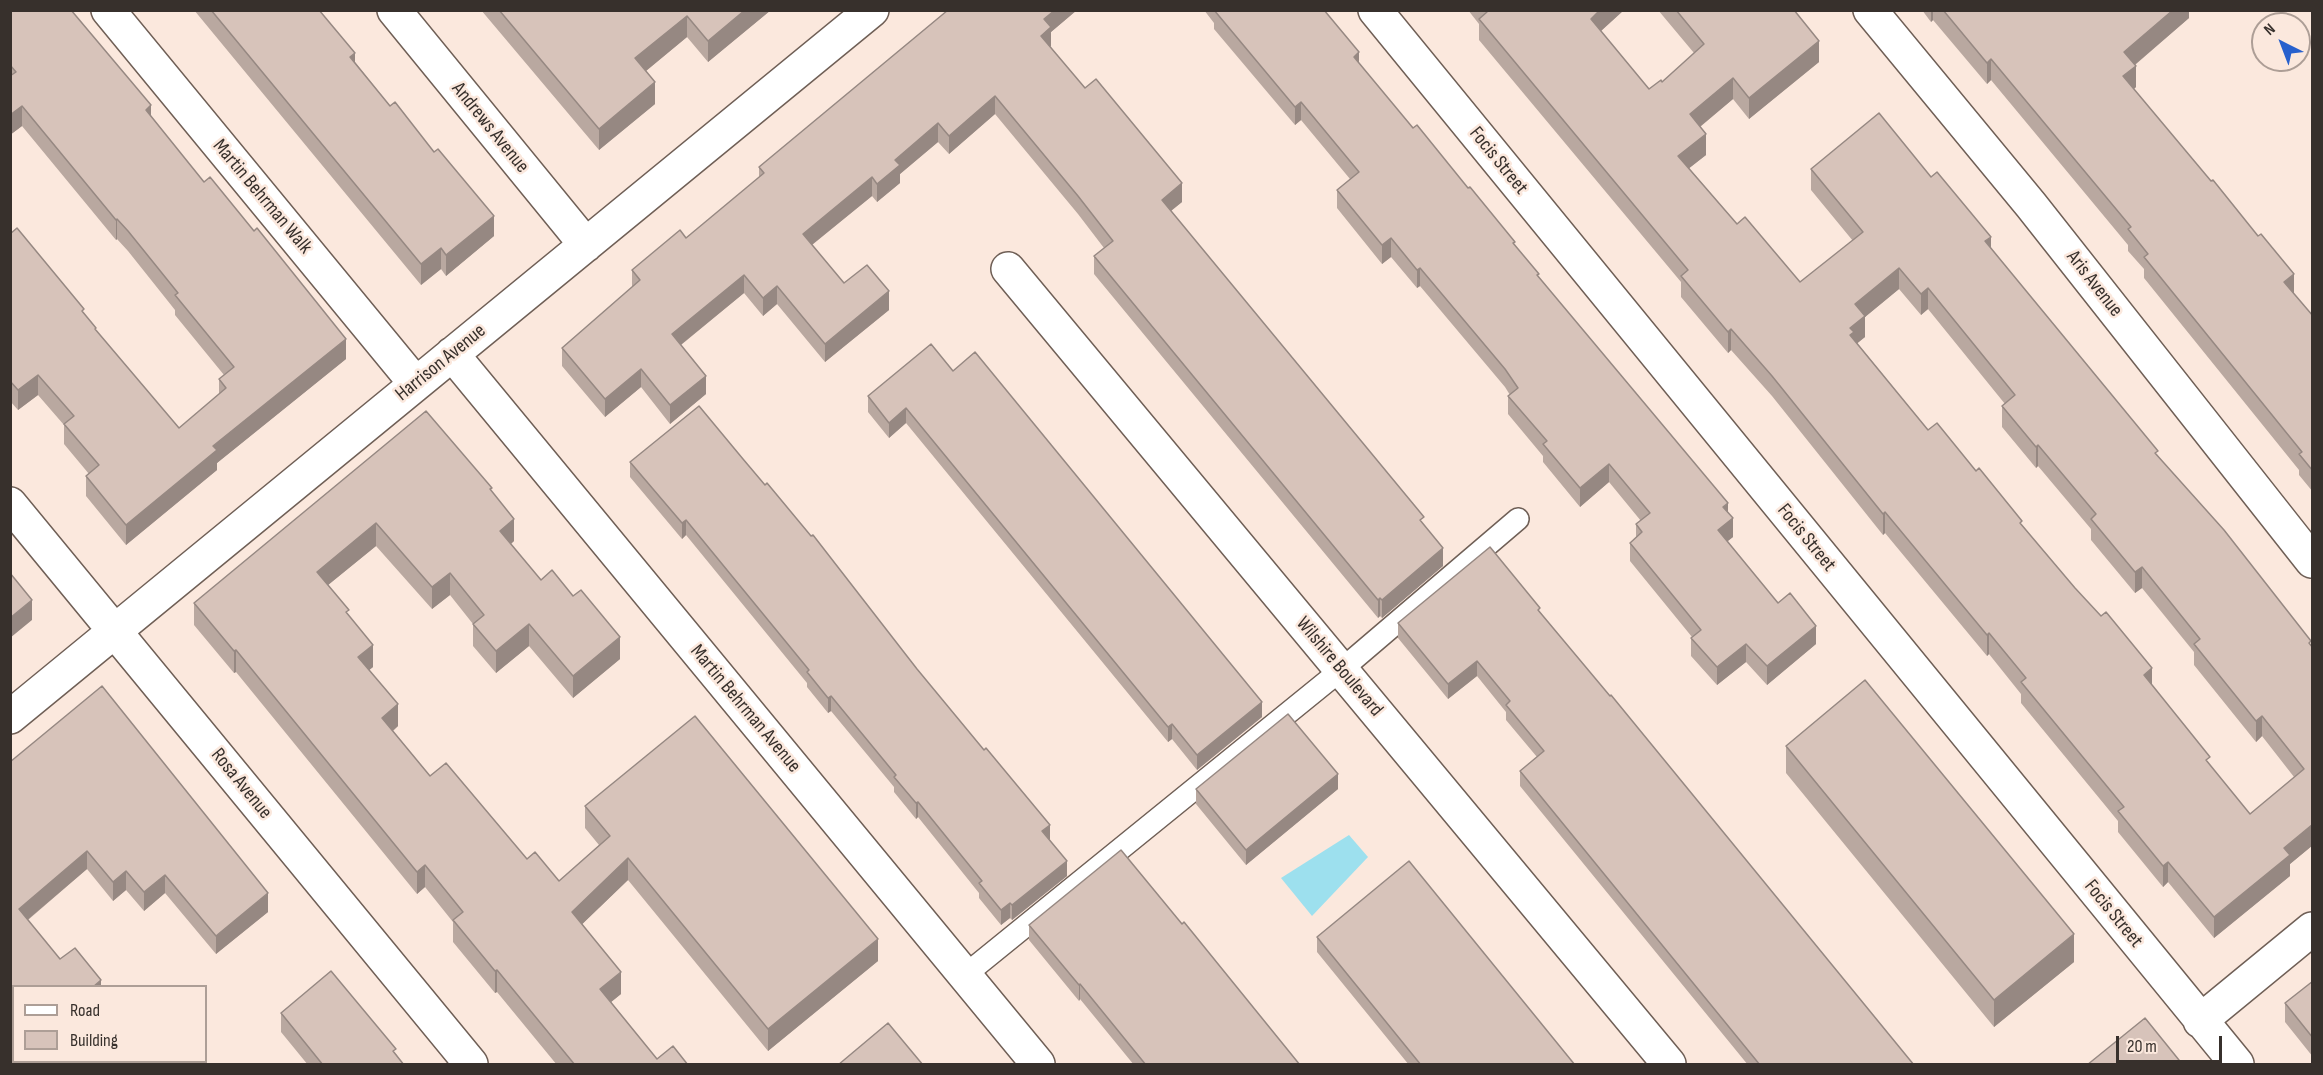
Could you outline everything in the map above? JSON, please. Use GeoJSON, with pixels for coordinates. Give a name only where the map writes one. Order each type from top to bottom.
{"type":"FeatureCollection","features":[{"type":"Feature","properties":{"kind":"street","name":"Martin Behrman Walk"},"geometry":{"type":"LineString","coordinates":[[108,10],[416,384]]}},
{"type":"Feature","properties":{"kind":"street","name":"Andrews Avenue"},"geometry":{"type":"LineString","coordinates":[[394,10],[586,245]]}},
{"type":"Feature","properties":{"kind":"street","name":"Harrison Avenue"},"geometry":{"type":"LineString","coordinates":[[10,717],[872,10]]}},
{"type":"Feature","properties":{"kind":"street","name":"Focis Street"},"geometry":{"type":"LineString","coordinates":[[1375,10],[2237,1065]]}},
{"type":"Feature","properties":{"kind":"street","name":"Aris Avenue"},"geometry":{"type":"LineString","coordinates":[[1870,10],[2031,205],[2313,561]]}},
{"type":"Feature","properties":{"kind":"street","name":"Wilshire Boulevard"},"geometry":{"type":"LineString","coordinates":[[1008,269],[1669,1065]]}},
{"type":"Feature","properties":{"kind":"street","name":"Martin Behrman Avenue"},"geometry":{"type":"LineString","coordinates":[[452,354],[1038,1065]]}},
{"type":"Feature","properties":{"kind":"street","name":"Rosa Avenue"},"geometry":{"type":"LineString","coordinates":[[10,504],[471,1065]]}},
{"type":"Feature","properties":{"kind":"street"},"geometry":{"type":"LineString","coordinates":[[2200,1021],[2313,929]]}},
{"type":"Feature","properties":{"kind":"lane"},"geometry":{"type":"LineString","coordinates":[[965,975],[1341,670],[1518,519]]}},
{"type":"Feature","properties":{"kind":"water"},"geometry":{"type":"Polygon","coordinates":[[[1349,835],[1368,857],[1312,916],[1281,878],[1349,835]]]}},
{"type":"Feature","properties":{"kind":"building"},"geometry":{"type":"Polygon","coordinates":[[[10,10],[71,10],[151,105],[146,110],[204,182],[210,177],[254,231],[257,228],[346,339],[213,446],[217,450],[126,525],[86,476],[99,465],[64,424],[74,416],[38,375],[18,390],[10,381],[10,234],[17,228],[84,309],[82,311],[95,329],[179,428],[226,388],[219,379],[234,367],[175,295],[178,293],[128,231],[116,220],[22,106],[10,115],[10,76],[16,72],[10,65],[10,10]]]}},
{"type":"Feature","properties":{"kind":"building"},"geometry":{"type":"Polygon","coordinates":[[[211,10],[319,10],[355,53],[350,57],[390,106],[395,102],[434,152],[438,149],[494,216],[446,255],[441,248],[421,264],[211,10]]]}},
{"type":"Feature","properties":{"kind":"building"},"geometry":{"type":"Polygon","coordinates":[[[499,10],[745,10],[708,41],[687,16],[635,58],[655,82],[599,129],[499,10]]]}},
{"type":"Feature","properties":{"kind":"building"},"geometry":{"type":"Polygon","coordinates":[[[948,10],[1055,10],[1044,19],[1051,27],[1041,36],[1085,88],[1096,79],[1182,183],[1162,200],[1424,517],[1420,520],[1443,548],[1382,600],[1380,598],[1378,600],[1094,256],[1113,241],[995,96],[949,136],[938,123],[895,160],[900,165],[877,184],[872,177],[803,234],[844,283],[867,265],[889,291],[825,344],[777,286],[763,298],[744,275],[672,334],[706,376],[670,405],[641,369],[605,399],[562,348],[640,280],[632,270],[680,230],[686,238],[764,173],[759,167],[948,10]]]}},
{"type":"Feature","properties":{"kind":"building"},"geometry":{"type":"Polygon","coordinates":[[[1214,10],[1324,10],[1359,52],[1354,57],[1413,128],[1417,125],[1468,188],[1470,187],[1515,242],[1513,243],[1539,274],[1537,275],[1728,503],[1723,507],[1733,518],[1718,530],[1778,603],[1790,593],[1816,626],[1767,666],[1746,644],[1717,667],[1691,638],[1701,630],[1630,543],[1642,532],[1636,524],[1650,513],[1609,464],[1580,488],[1543,444],[1547,441],[1508,396],[1518,388],[1505,369],[1420,268],[1417,270],[1391,238],[1382,245],[1337,190],[1359,172],[1301,102],[1295,107],[1214,10]]]}},
{"type":"Feature","properties":{"kind":"building"},"geometry":{"type":"Polygon","coordinates":[[[1485,10],[1600,10],[1591,19],[1649,89],[1661,80],[1662,82],[1704,44],[1676,10],[1794,10],[1819,41],[1749,98],[1733,78],[1690,114],[1706,134],[1678,156],[1737,224],[1745,217],[1800,282],[1863,232],[1811,169],[1879,113],[1931,177],[1937,172],[1991,237],[1985,241],[2158,451],[2155,453],[2224,530],[2311,641],[2309,643],[2313,648],[2313,824],[2284,848],[2290,855],[2214,917],[2168,862],[2163,866],[2118,811],[2124,807],[2021,682],[2026,678],[1989,633],[1987,635],[1885,512],[1883,514],[1772,376],[1731,329],[1728,332],[1681,276],[1688,270],[1479,19],[1487,12],[1485,10]],[[1899,268],[1855,304],[1865,316],[1850,328],[1854,332],[1850,335],[1928,430],[1937,423],[1976,471],[1979,468],[2022,521],[2020,523],[2075,588],[2101,616],[2106,612],[2152,668],[2144,675],[2210,757],[2206,760],[2250,814],[2304,769],[2262,716],[2256,721],[2194,644],[2200,639],[2142,567],[2135,572],[2091,519],[2096,514],[2002,406],[2015,395],[1928,288],[1921,294],[1899,268]]]}},
{"type":"Feature","properties":{"kind":"building"},"geometry":{"type":"Polygon","coordinates":[[[1943,10],[2173,10],[2124,52],[2136,66],[2123,76],[2258,236],[2261,234],[2294,274],[2284,282],[2313,316],[2313,471],[2299,454],[2302,452],[2144,257],[2148,254],[2128,229],[2131,227],[1991,59],[1987,63],[1943,10]]]}},
{"type":"Feature","properties":{"kind":"building"},"geometry":{"type":"Polygon","coordinates":[[[931,344],[953,371],[975,352],[1262,702],[1197,755],[1172,724],[1168,727],[906,408],[889,423],[868,396],[931,344]]]}},
{"type":"Feature","properties":{"kind":"building"},"geometry":{"type":"Polygon","coordinates":[[[699,406],[765,485],[767,483],[811,536],[813,535],[917,669],[1050,825],[1042,831],[1067,861],[1012,905],[1010,903],[1001,910],[979,883],[982,881],[918,802],[916,803],[894,777],[896,775],[831,696],[828,698],[807,672],[809,670],[686,520],[682,523],[630,462],[699,406]]]}},
{"type":"Feature","properties":{"kind":"building"},"geometry":{"type":"Polygon","coordinates":[[[426,411],[492,488],[490,489],[514,519],[500,531],[541,580],[552,570],[573,596],[581,590],[620,637],[573,676],[529,624],[496,651],[473,624],[484,615],[450,573],[432,587],[376,523],[317,572],[349,610],[346,612],[373,645],[358,657],[398,704],[382,718],[430,776],[446,763],[527,859],[535,852],[559,881],[610,836],[585,806],[695,716],[878,939],[768,1029],[628,858],[572,912],[621,972],[600,989],[657,1059],[673,1046],[688,1065],[575,1065],[453,920],[463,912],[425,865],[417,872],[236,650],[234,651],[194,603],[426,411]]]}},
{"type":"Feature","properties":{"kind":"building"},"geometry":{"type":"Polygon","coordinates":[[[1490,547],[1540,608],[1538,610],[1611,695],[1914,1065],[1760,1065],[1520,771],[1544,751],[1506,705],[1510,701],[1477,661],[1448,684],[1398,623],[1490,547]]]}},
{"type":"Feature","properties":{"kind":"building"},"geometry":{"type":"Polygon","coordinates":[[[10,573],[32,600],[10,618],[10,573]]]}},
{"type":"Feature","properties":{"kind":"building"},"geometry":{"type":"Polygon","coordinates":[[[1865,680],[2074,934],[1994,1000],[1786,746],[1865,680]]]}},
{"type":"Feature","properties":{"kind":"building"},"geometry":{"type":"Polygon","coordinates":[[[102,686],[268,893],[216,936],[165,875],[144,892],[126,871],[113,882],[87,851],[19,909],[60,959],[75,948],[101,980],[95,985],[12,985],[12,1038],[10,1036],[10,762],[102,686]]]}},
{"type":"Feature","properties":{"kind":"building"},"geometry":{"type":"Polygon","coordinates":[[[1288,714],[1338,774],[1246,850],[1196,789],[1288,714]]]}},
{"type":"Feature","properties":{"kind":"building"},"geometry":{"type":"Polygon","coordinates":[[[1121,850],[1182,924],[1184,922],[1300,1065],[1146,1065],[1029,925],[1121,850]]]}},
{"type":"Feature","properties":{"kind":"building"},"geometry":{"type":"Polygon","coordinates":[[[1409,861],[1575,1065],[1421,1065],[1317,937],[1409,861]]]}},
{"type":"Feature","properties":{"kind":"building"},"geometry":{"type":"Polygon","coordinates":[[[331,971],[396,1049],[393,1051],[404,1065],[323,1065],[281,1013],[331,971]]]}},
{"type":"Feature","properties":{"kind":"building"},"geometry":{"type":"Polygon","coordinates":[[[2313,981],[2313,1038],[2285,1003],[2313,981]]]}},
{"type":"Feature","properties":{"kind":"building"},"geometry":{"type":"Polygon","coordinates":[[[2145,1018],[2183,1065],[2087,1065],[2145,1018]]]}},
{"type":"Feature","properties":{"kind":"building"},"geometry":{"type":"Polygon","coordinates":[[[888,1023],[923,1065],[838,1065],[888,1023]]]}},
{"type":"Feature","properties":{"kind":"building"},"geometry":{"type":"Polygon","coordinates":[[[33,1063],[126,1063],[128,1065],[34,1065],[33,1063]]]}}]}
